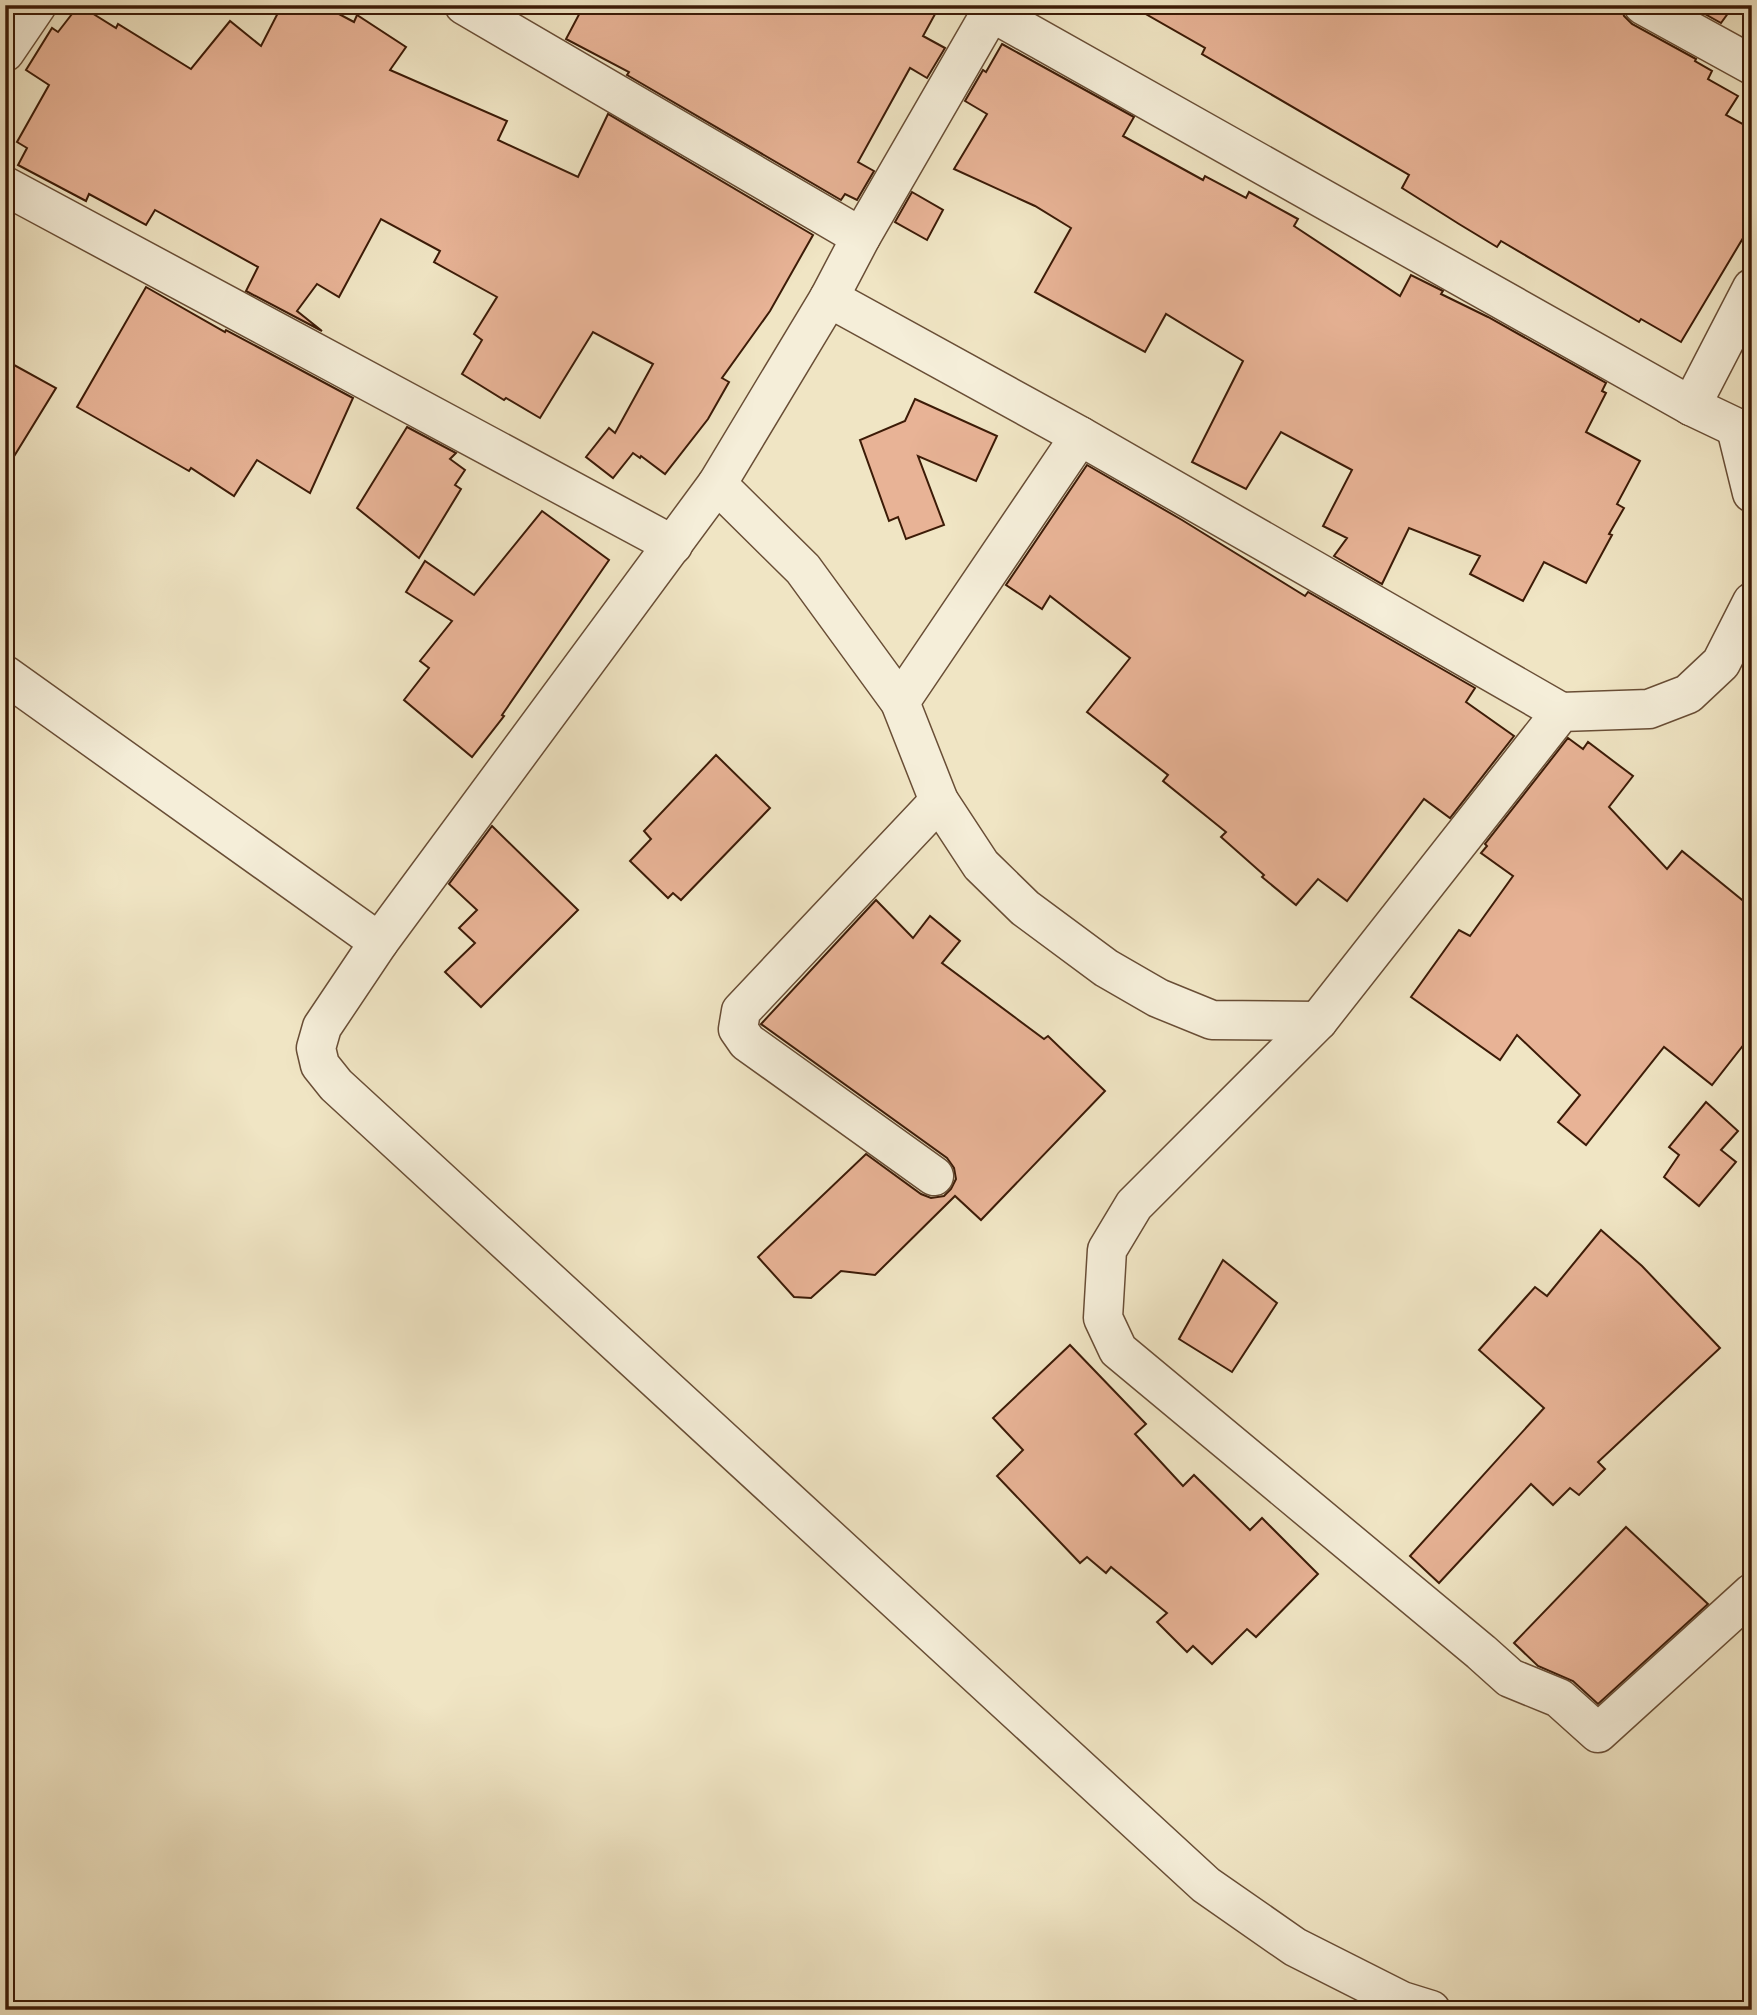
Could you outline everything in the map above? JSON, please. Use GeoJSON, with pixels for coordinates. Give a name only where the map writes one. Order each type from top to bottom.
{"type":"FeatureCollection","features":[{"type":"Feature","properties":{"kind":"street"},"geometry":{"type":"LineString","coordinates":[[5,52],[37,5]]}},
{"type":"Feature","properties":{"kind":"street"},"geometry":{"type":"LineString","coordinates":[[464,5],[861,237]]}},
{"type":"Feature","properties":{"kind":"street"},"geometry":{"type":"LineString","coordinates":[[1643,5],[1752,65]]}},
{"type":"Feature","properties":{"kind":"street"},"geometry":{"type":"LineString","coordinates":[[1431,2010],[1402,2001],[1294,1947],[1206,1885],[336,1085],[320,1065],[316,1048],[322,1027],[379,942],[717,484],[829,298],[861,237],[993,9],[1690,406],[1744,432],[1752,493]]}},
{"type":"Feature","properties":{"kind":"street"},"geometry":{"type":"LineString","coordinates":[[5,186],[673,545]]}},
{"type":"Feature","properties":{"kind":"street"},"geometry":{"type":"LineString","coordinates":[[1690,406],[1752,288]]}},
{"type":"Feature","properties":{"kind":"street"},"geometry":{"type":"LineString","coordinates":[[829,298],[1080,436],[1561,712],[1649,709],[1688,694],[1721,663],[1752,602]]}},
{"type":"Feature","properties":{"kind":"street"},"geometry":{"type":"LineString","coordinates":[[900,702],[1080,436]]}},
{"type":"Feature","properties":{"kind":"street"},"geometry":{"type":"LineString","coordinates":[[717,484],[803,569],[900,702],[939,801],[981,865],[1025,908],[1106,968],[1158,998],[1212,1020],[1318,1021]]}},
{"type":"Feature","properties":{"kind":"street"},"geometry":{"type":"LineString","coordinates":[[5,675],[379,942]]}},
{"type":"Feature","properties":{"kind":"street"},"geometry":{"type":"LineString","coordinates":[[1561,712],[1318,1021],[1134,1206],[1107,1250],[1103,1318],[1118,1350],[1510,1678],[1559,1698],[1598,1733],[1752,1593]]}},
{"type":"Feature","properties":{"kind":"street"},"geometry":{"type":"LineString","coordinates":[[934,1176],[747,1042],[738,1029],[741,1011],[939,801]]}},
{"type":"Feature","properties":{"kind":"building"},"geometry":{"type":"Polygon","coordinates":[[[79,5],[116,28],[118,24],[191,69],[230,21],[261,46],[282,5],[322,5],[354,22],[357,15],[406,47],[390,70],[507,121],[498,140],[578,177],[608,114],[813,235],[770,311],[722,378],[729,382],[708,419],[665,474],[633,453],[613,478],[586,457],[609,428],[615,433],[653,364],[593,332],[540,418],[506,398],[504,400],[462,374],[482,340],[474,334],[497,297],[434,262],[440,251],[381,219],[339,297],[317,284],[297,311],[322,331],[246,291],[258,267],[155,210],[146,225],[89,194],[86,201],[18,165],[27,148],[17,142],[49,85],[26,70],[52,28],[58,32],[79,5]]]}},
{"type":"Feature","properties":{"kind":"building"},"geometry":{"type":"Polygon","coordinates":[[[584,5],[940,5],[923,36],[945,48],[927,78],[910,68],[858,162],[874,171],[857,200],[845,194],[841,200],[627,75],[629,72],[566,39],[584,5]]]}},
{"type":"Feature","properties":{"kind":"building"},"geometry":{"type":"Polygon","coordinates":[[[1130,5],[1621,5],[1624,16],[1632,24],[1696,59],[1695,61],[1712,71],[1708,79],[1738,96],[1726,115],[1752,129],[1752,223],[1681,342],[1641,319],[1639,322],[1501,241],[1497,247],[1459,224],[1402,188],[1409,175],[1202,54],[1205,48],[1130,5]]]}},
{"type":"Feature","properties":{"kind":"building"},"geometry":{"type":"Polygon","coordinates":[[[1689,5],[1734,5],[1721,23],[1689,5]]]}},
{"type":"Feature","properties":{"kind":"building"},"geometry":{"type":"Polygon","coordinates":[[[1002,44],[1134,117],[1123,136],[1203,180],[1205,176],[1246,198],[1249,192],[1298,219],[1294,226],[1400,296],[1411,275],[1606,383],[1602,391],[1606,393],[1586,432],[1640,461],[1617,504],[1624,508],[1586,583],[1544,562],[1523,601],[1470,574],[1480,556],[1409,528],[1382,584],[1334,556],[1347,538],[1323,526],[1352,470],[1281,432],[1246,489],[1192,462],[1243,361],[1166,314],[1145,352],[1035,292],[1071,228],[1035,206],[954,169],[987,114],[965,101],[1002,44]]]}},
{"type":"Feature","properties":{"kind":"building"},"geometry":{"type":"Polygon","coordinates":[[[912,192],[943,210],[927,240],[895,222],[912,192]]]}},
{"type":"Feature","properties":{"kind":"building"},"geometry":{"type":"Polygon","coordinates":[[[146,287],[225,332],[226,330],[353,398],[310,493],[257,460],[234,496],[191,468],[189,471],[77,407],[146,287]]]}},
{"type":"Feature","properties":{"kind":"building"},"geometry":{"type":"Polygon","coordinates":[[[5,360],[56,388],[5,471],[5,360]]]}},
{"type":"Feature","properties":{"kind":"building"},"geometry":{"type":"Polygon","coordinates":[[[915,399],[997,436],[976,481],[918,456],[944,525],[906,539],[898,517],[889,521],[860,440],[905,421],[915,399]]]}},
{"type":"Feature","properties":{"kind":"building"},"geometry":{"type":"Polygon","coordinates":[[[407,427],[456,453],[450,459],[465,470],[455,485],[461,489],[419,558],[357,508],[407,427]]]}},
{"type":"Feature","properties":{"kind":"building"},"geometry":{"type":"Polygon","coordinates":[[[1087,465],[1305,596],[1308,592],[1475,688],[1466,702],[1514,736],[1450,818],[1424,799],[1347,901],[1318,879],[1296,905],[1262,877],[1264,875],[1221,837],[1226,832],[1163,781],[1168,775],[1087,712],[1130,658],[1050,596],[1042,609],[1006,585],[1087,465]]]}},
{"type":"Feature","properties":{"kind":"building"},"geometry":{"type":"Polygon","coordinates":[[[542,511],[609,560],[502,715],[504,716],[472,757],[404,700],[429,668],[420,661],[452,621],[406,592],[425,561],[474,595],[542,511]]]}},
{"type":"Feature","properties":{"kind":"building"},"geometry":{"type":"Polygon","coordinates":[[[1568,738],[1583,749],[1588,742],[1633,776],[1609,807],[1667,869],[1682,851],[1752,908],[1752,1034],[1712,1085],[1664,1047],[1586,1145],[1558,1122],[1580,1095],[1517,1035],[1500,1060],[1411,997],[1459,930],[1470,936],[1513,876],[1481,853],[1487,846],[1485,844],[1568,738]]]}},
{"type":"Feature","properties":{"kind":"building"},"geometry":{"type":"Polygon","coordinates":[[[716,755],[770,808],[681,900],[673,893],[668,898],[630,861],[651,839],[644,831],[716,755]]]}},
{"type":"Feature","properties":{"kind":"building"},"geometry":{"type":"Polygon","coordinates":[[[492,826],[578,910],[481,1007],[445,972],[475,943],[459,928],[477,910],[449,884],[492,826]]]}},
{"type":"Feature","properties":{"kind":"building"},"geometry":{"type":"Polygon","coordinates":[[[876,900],[913,938],[930,916],[960,941],[942,963],[1044,1039],[1048,1036],[1105,1091],[981,1220],[955,1196],[875,1275],[841,1271],[811,1298],[794,1297],[758,1257],[866,1154],[921,1194],[931,1198],[944,1196],[956,1179],[954,1168],[947,1158],[761,1024],[876,900]]]}},
{"type":"Feature","properties":{"kind":"building"},"geometry":{"type":"Polygon","coordinates":[[[1706,1102],[1738,1131],[1721,1150],[1736,1162],[1699,1206],[1664,1177],[1679,1155],[1669,1147],[1706,1102]]]}},
{"type":"Feature","properties":{"kind":"building"},"geometry":{"type":"Polygon","coordinates":[[[1601,1230],[1642,1266],[1720,1348],[1598,1462],[1605,1469],[1579,1495],[1570,1488],[1553,1505],[1531,1484],[1439,1583],[1410,1556],[1544,1408],[1479,1350],[1535,1287],[1547,1296],[1601,1230]]]}},
{"type":"Feature","properties":{"kind":"building"},"geometry":{"type":"Polygon","coordinates":[[[1223,1260],[1277,1303],[1232,1372],[1179,1339],[1223,1260]]]}},
{"type":"Feature","properties":{"kind":"building"},"geometry":{"type":"Polygon","coordinates":[[[1070,1345],[1146,1424],[1135,1434],[1183,1486],[1194,1475],[1250,1530],[1262,1518],[1318,1574],[1256,1637],[1247,1629],[1212,1664],[1193,1646],[1187,1652],[1157,1622],[1167,1613],[1111,1567],[1106,1573],[1087,1557],[1080,1563],[997,1476],[1023,1450],[993,1418],[1070,1345]]]}},
{"type":"Feature","properties":{"kind":"building"},"geometry":{"type":"Polygon","coordinates":[[[1626,1527],[1708,1604],[1598,1704],[1573,1681],[1538,1666],[1514,1643],[1626,1527]]]}}]}
